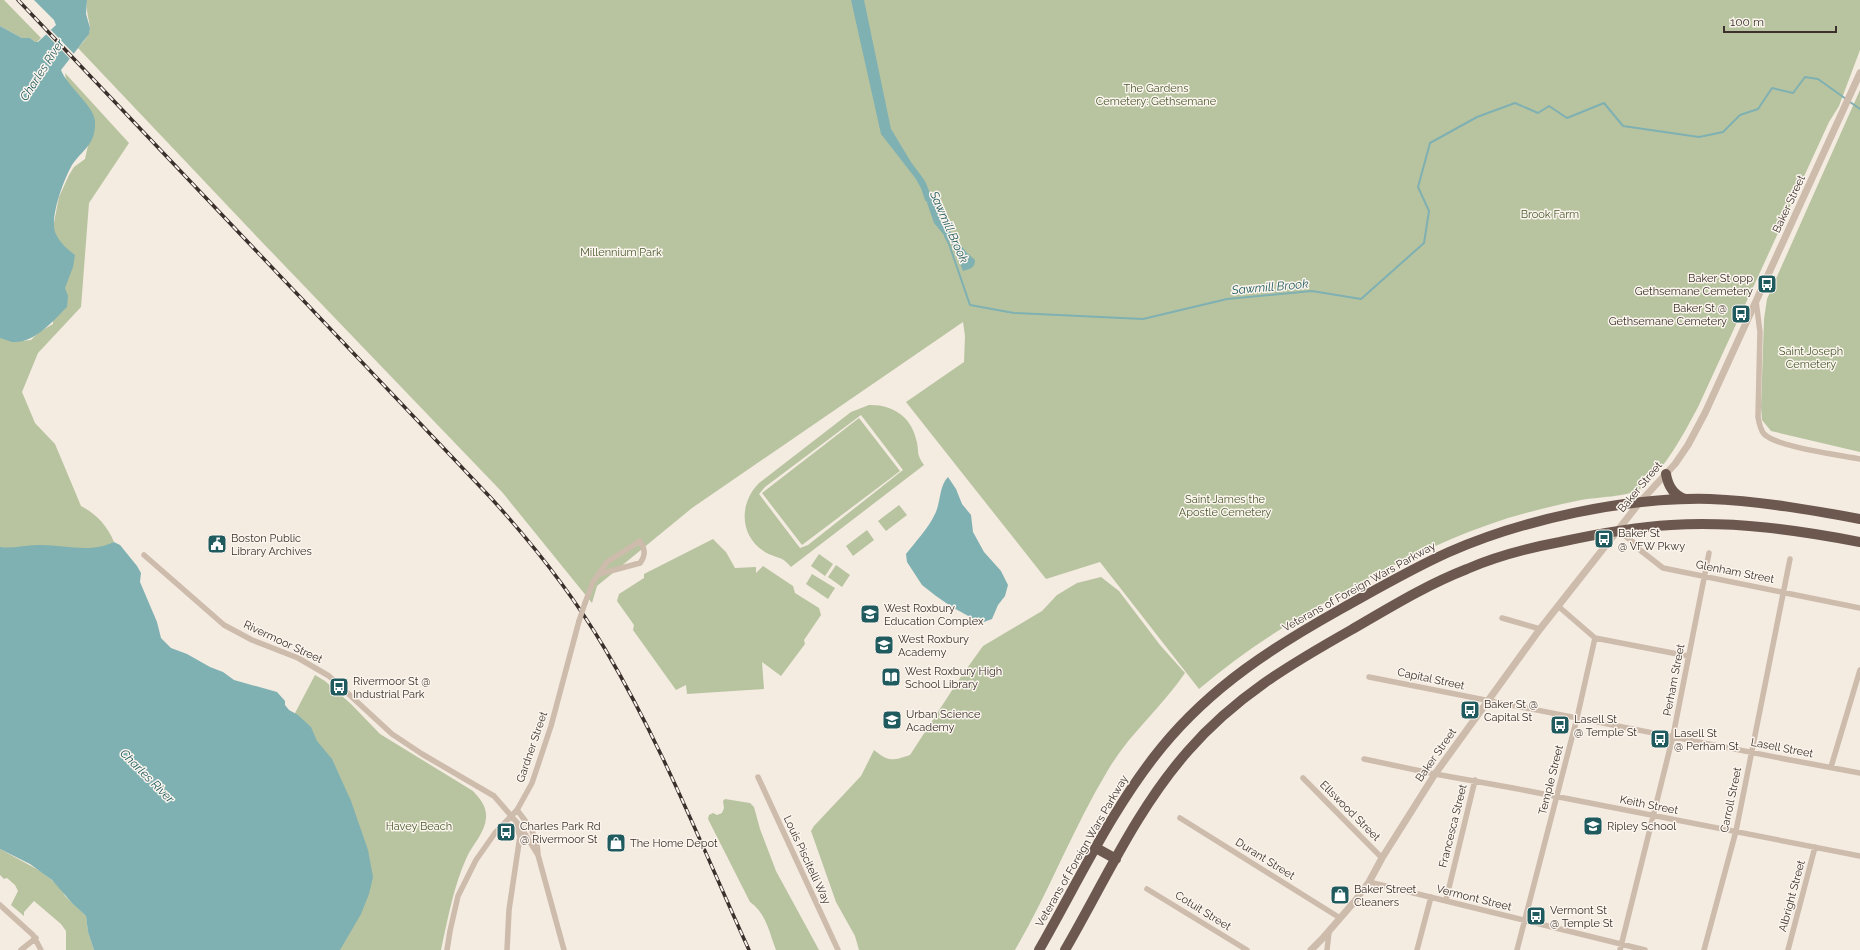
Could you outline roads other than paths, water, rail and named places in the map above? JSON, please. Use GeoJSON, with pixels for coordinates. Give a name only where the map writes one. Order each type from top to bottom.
{"type":"FeatureCollection","features":[{"type":"Feature","properties":{"kind":"highway"},"geometry":{"type":"LineString","coordinates":[[1666,474],[1668,483],[1673,492],[1679,498],[1685,500]]}},
{"type":"Feature","properties":{"kind":"highway","name":"Veterans of Foreign Wars Parkway"},"geometry":{"type":"LineString","coordinates":[[1039,950],[1131,789],[1172,735],[1220,688],[1274,648],[1402,575],[1464,546],[1501,532],[1580,512],[1639,503],[1685,500],[1742,502],[1860,519]]}},
{"type":"Feature","properties":{"kind":"highway"},"geometry":{"type":"LineString","coordinates":[[1065,950],[1148,804],[1189,750],[1226,712],[1280,671],[1408,597],[1468,568],[1504,555],[1531,548],[1619,531],[1668,525],[1715,524],[1775,529],[1860,542]]}},
{"type":"Feature","properties":{"kind":"highway"},"geometry":{"type":"LineString","coordinates":[[1096,848],[1116,859]]}},
{"type":"Feature","properties":{"kind":"street","name":"Baker Street"},"geometry":{"type":"LineString","coordinates":[[1311,950],[1329,932],[1369,882],[1382,858],[1435,774],[1540,629],[1619,531],[1639,503],[1666,474],[1684,451],[1694,435],[1860,73]]}},
{"type":"Feature","properties":{"kind":"street"},"geometry":{"type":"LineString","coordinates":[[1756,301],[1760,328],[1758,417],[1761,430],[1767,437],[1781,443],[1860,459]]}},
{"type":"Feature","properties":{"kind":"street","name":"Glenham Street"},"geometry":{"type":"LineString","coordinates":[[1619,531],[1663,568],[1860,608]]}},
{"type":"Feature","properties":{"kind":"street","name":"Gardner Street"},"geometry":{"type":"LineString","coordinates":[[447,950],[458,896],[482,851],[517,810],[532,783],[551,726],[579,621],[593,582],[607,562],[640,541],[645,552],[644,558],[640,562],[599,574]]}},
{"type":"Feature","properties":{"kind":"street","name":"Perham Street"},"geometry":{"type":"LineString","coordinates":[[1621,947],[1673,736],[1709,553]]}},
{"type":"Feature","properties":{"kind":"street","name":"Rivermoor Street"},"geometry":{"type":"LineString","coordinates":[[144,555],[224,625],[252,640],[298,658],[329,676],[392,734],[422,754],[494,796],[520,826],[538,855]]}},
{"type":"Feature","properties":{"kind":"street","name":"Carroll Street"},"geometry":{"type":"LineString","coordinates":[[1704,950],[1736,831],[1790,559]]}},
{"type":"Feature","properties":{"kind":"street"},"geometry":{"type":"LineString","coordinates":[[1558,606],[1595,638],[1688,656]]}},
{"type":"Feature","properties":{"kind":"street"},"geometry":{"type":"LineString","coordinates":[[1502,618],[1540,629]]}},
{"type":"Feature","properties":{"kind":"street","name":"Temple Street"},"geometry":{"type":"LineString","coordinates":[[1517,950],[1577,718],[1595,638]]}},
{"type":"Feature","properties":{"kind":"street"},"geometry":{"type":"LineString","coordinates":[[1831,767],[1860,670]]}},
{"type":"Feature","properties":{"kind":"street","name":"Capital Street"},"geometry":{"type":"LineString","coordinates":[[1369,677],[1488,701]]}},
{"type":"Feature","properties":{"kind":"street","name":"Lasell Street"},"geometry":{"type":"LineString","coordinates":[[1488,701],[1860,773]]}},
{"type":"Feature","properties":{"kind":"street","name":"Keith Street"},"geometry":{"type":"LineString","coordinates":[[1364,759],[1860,856]]}},
{"type":"Feature","properties":{"kind":"street","name":"Louis Piscitelli Way"},"geometry":{"type":"LineString","coordinates":[[758,777],[838,950]]}},
{"type":"Feature","properties":{"kind":"street","name":"Ellswood Street"},"geometry":{"type":"LineString","coordinates":[[1303,778],[1382,858]]}},
{"type":"Feature","properties":{"kind":"street","name":"Francesca Street"},"geometry":{"type":"LineString","coordinates":[[1446,900],[1475,780]]}},
{"type":"Feature","properties":{"kind":"street","name":"Rivermoor Street"},"geometry":{"type":"LineString","coordinates":[[517,810],[530,827],[538,846],[538,855],[564,950]]}},
{"type":"Feature","properties":{"kind":"street"},"geometry":{"type":"LineString","coordinates":[[507,950],[509,910],[520,836],[511,817]]}},
{"type":"Feature","properties":{"kind":"street","name":"Durant Street"},"geometry":{"type":"LineString","coordinates":[[1180,818],[1340,918]]}},
{"type":"Feature","properties":{"kind":"street","name":"Albright Street"},"geometry":{"type":"LineString","coordinates":[[1788,950],[1815,847]]}},
{"type":"Feature","properties":{"kind":"street","name":"Vermont Street"},"geometry":{"type":"LineString","coordinates":[[1369,882],[1446,900],[1621,947],[1645,950]]}},
{"type":"Feature","properties":{"kind":"street","name":"Cotuit Street"},"geometry":{"type":"LineString","coordinates":[[1147,889],[1247,950]]}},
{"type":"Feature","properties":{"kind":"street"},"geometry":{"type":"LineString","coordinates":[[1417,950],[1431,897]]}},
{"type":"Feature","properties":{"kind":"street"},"geometry":{"type":"LineString","coordinates":[[0,906],[36,938],[41,950]]}},
{"type":"Feature","properties":{"kind":"street"},"geometry":{"type":"LineString","coordinates":[[1327,950],[1329,932]]}},
{"type":"Feature","properties":{"kind":"street"},"geometry":{"type":"LineString","coordinates":[[21,950],[36,938]]}},
{"type":"Feature","properties":{"kind":"water","name":"Charles River"},"geometry":{"type":"Polygon","coordinates":[[[34,0],[87,0],[86,14],[90,28],[89,34],[61,70],[69,83],[90,109],[95,121],[95,129],[88,146],[72,165],[69,171],[62,188],[54,217],[55,232],[57,236],[75,255],[73,267],[65,288],[68,296],[67,307],[49,325],[35,335],[20,342],[12,342],[0,338],[0,26],[22,38],[30,38],[35,42],[38,42],[56,25],[54,20],[34,0]]]}},
{"type":"Feature","properties":{"kind":"water"},"geometry":{"type":"Polygon","coordinates":[[[851,0],[864,0],[891,129],[911,162],[925,181],[941,220],[967,253],[975,260],[974,265],[970,269],[963,271],[953,246],[934,223],[924,194],[916,179],[881,134],[851,0]]]}},
{"type":"Feature","properties":{"kind":"water"},"geometry":{"type":"Polygon","coordinates":[[[948,477],[956,489],[962,504],[971,515],[973,532],[984,552],[1001,571],[1008,585],[1005,596],[998,605],[992,619],[981,623],[952,607],[922,585],[907,562],[906,554],[932,519],[937,509],[943,485],[948,477]]]}},
{"type":"Feature","properties":{"kind":"water","name":"Charles River"},"geometry":{"type":"Polygon","coordinates":[[[114,542],[120,545],[141,573],[140,582],[157,622],[161,638],[171,648],[187,654],[210,667],[223,672],[234,680],[277,692],[285,701],[285,705],[289,710],[298,715],[311,727],[317,741],[332,759],[351,801],[368,850],[373,877],[369,894],[361,914],[340,950],[94,950],[88,932],[86,916],[72,903],[52,880],[30,864],[0,849],[0,547],[9,548],[47,545],[86,548],[105,546],[114,542]]]}},
{"type":"Feature","properties":{"kind":"waterway","name":"Sawmill Brook"},"geometry":{"type":"LineString","coordinates":[[945,236],[970,305],[1014,313],[1143,319],[1227,299],[1312,291],[1361,299],[1424,243],[1429,211],[1418,187],[1430,143],[1477,117],[1515,103],[1538,113],[1549,106],[1567,118],[1604,103],[1623,126],[1699,137],[1723,132],[1740,115],[1758,109],[1772,88],[1793,93],[1805,77],[1818,79],[1846,99]]}},
{"type":"Feature","properties":{"kind":"waterway","name":"Sawmill Brook"},"geometry":{"type":"LineString","coordinates":[[1850,102],[1860,109]]}},
{"type":"Feature","properties":{"kind":"waterway","name":"Sawmill Brook"},"geometry":{"type":"LineString","coordinates":[[880,125],[883,134]]}},
{"type":"Feature","properties":{"kind":"waterway","name":"Sawmill Brook"},"geometry":{"type":"LineString","coordinates":[[923,191],[926,200]]}},
{"type":"Feature","properties":{"kind":"railway"},"geometry":{"type":"LineString","coordinates":[[18,0],[490,497],[552,570],[593,629],[626,685],[681,798],[749,950]]}},
{"type":"Feature","properties":{"kind":"place","name":"Baker St opp Gethsemane Cemetery"},"geometry":{"type":"Point","coordinates":[1767,284]}},
{"type":"Feature","properties":{"kind":"place","name":"Baker St @ Gethsemane Cemetery"},"geometry":{"type":"Point","coordinates":[1741,314]}},
{"type":"Feature","properties":{"kind":"place","name":"Baker St @ VFW Pkwy"},"geometry":{"type":"Point","coordinates":[1604,539]}},
{"type":"Feature","properties":{"kind":"place","name":"Boston Public Library Archives"},"geometry":{"type":"Point","coordinates":[217,544]}},
{"type":"Feature","properties":{"kind":"place","name":"West Roxbury Education Complex"},"geometry":{"type":"Point","coordinates":[870,614]}},
{"type":"Feature","properties":{"kind":"place","name":"West Roxbury Academy"},"geometry":{"type":"Point","coordinates":[884,645]}},
{"type":"Feature","properties":{"kind":"place","name":"West Roxbury High School Library"},"geometry":{"type":"Point","coordinates":[891,677]}},
{"type":"Feature","properties":{"kind":"place","name":"Rivermoor St @ Industrial Park"},"geometry":{"type":"Point","coordinates":[339,687]}},
{"type":"Feature","properties":{"kind":"place","name":"Baker St @ Capital St"},"geometry":{"type":"Point","coordinates":[1470,710]}},
{"type":"Feature","properties":{"kind":"place","name":"Urban Science Academy"},"geometry":{"type":"Point","coordinates":[892,720]}},
{"type":"Feature","properties":{"kind":"place","name":"Lasell St @ Temple St"},"geometry":{"type":"Point","coordinates":[1560,725]}},
{"type":"Feature","properties":{"kind":"place","name":"Lasell St @ Perham St"},"geometry":{"type":"Point","coordinates":[1660,739]}},
{"type":"Feature","properties":{"kind":"place","name":"Ripley School"},"geometry":{"type":"Point","coordinates":[1593,826]}},
{"type":"Feature","properties":{"kind":"place","name":"Charles Park Rd @ Rivermoor St"},"geometry":{"type":"Point","coordinates":[506,832]}},
{"type":"Feature","properties":{"kind":"place","name":"The Home Depot"},"geometry":{"type":"Point","coordinates":[616,843]}},
{"type":"Feature","properties":{"kind":"place","name":"Baker Street Cleaners"},"geometry":{"type":"Point","coordinates":[1340,895]}},
{"type":"Feature","properties":{"kind":"place","name":"Vermont St @ Temple St"},"geometry":{"type":"Point","coordinates":[1536,916]}},
{"type":"Feature","properties":{"kind":"park label","name":"The Gardens Cemetery: Gethsemane"},"geometry":{"type":"Point","coordinates":[1156,94]}},
{"type":"Feature","properties":{"kind":"park label","name":"Brook Farm"},"geometry":{"type":"Point","coordinates":[1550,214]}},
{"type":"Feature","properties":{"kind":"park label","name":"Millennium Park"},"geometry":{"type":"Point","coordinates":[621,252]}},
{"type":"Feature","properties":{"kind":"park label","name":"Saint Joseph Cemetery"},"geometry":{"type":"Point","coordinates":[1811,357]}},
{"type":"Feature","properties":{"kind":"park label","name":"Saint James the Apostle Cemetery"},"geometry":{"type":"Point","coordinates":[1225,505]}},
{"type":"Feature","properties":{"kind":"park label","name":"Havey Beach"},"geometry":{"type":"Point","coordinates":[419,826]}}]}
